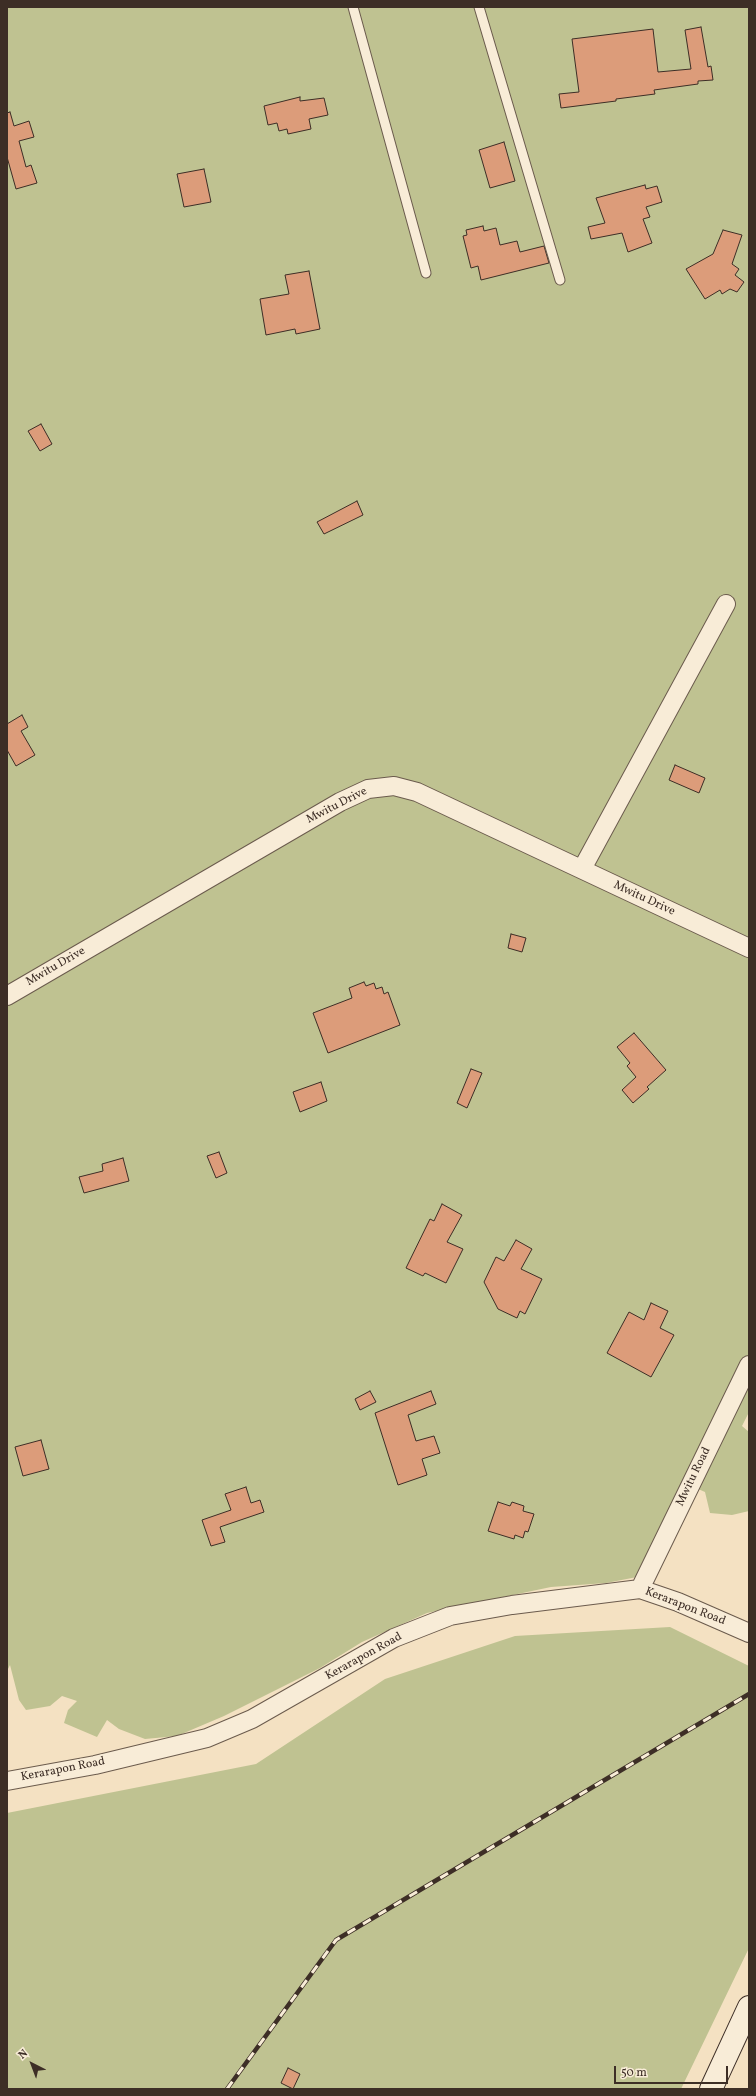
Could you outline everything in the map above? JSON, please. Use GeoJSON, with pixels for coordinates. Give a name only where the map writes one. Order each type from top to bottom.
{"type":"FeatureCollection","features":[{"type":"Feature","properties":{"kind":"main road"},"geometry":{"type":"LineString","coordinates":[[711,2089],[739,2037],[749,2007]]}},
{"type":"Feature","properties":{"kind":"street"},"geometry":{"type":"LineString","coordinates":[[582,870],[726,604]]}},
{"type":"Feature","properties":{"kind":"street","name":"Mwitu Drive"},"geometry":{"type":"LineString","coordinates":[[7,996],[340,802],[368,789],[394,786],[417,792],[749,948]]}},
{"type":"Feature","properties":{"kind":"street","name":"Mwitu Road"},"geometry":{"type":"LineString","coordinates":[[640,1589],[749,1365]]}},
{"type":"Feature","properties":{"kind":"street","name":"Kerarapon Road"},"geometry":{"type":"LineString","coordinates":[[7,1781],[95,1765],[207,1738],[252,1719],[394,1638],[450,1616],[512,1605],[640,1589],[678,1602],[749,1633]]}},
{"type":"Feature","properties":{"kind":"lane"},"geometry":{"type":"LineString","coordinates":[[353,7],[426,273]]}},
{"type":"Feature","properties":{"kind":"lane"},"geometry":{"type":"LineString","coordinates":[[479,7],[560,280]]}},
{"type":"Feature","properties":{"kind":"green space"},"geometry":{"type":"Polygon","coordinates":[[[7,7],[749,7],[749,1412],[742,1426],[749,1432],[749,1511],[732,1515],[710,1513],[705,1492],[682,1482],[637,1577],[606,1583],[551,1587],[427,1613],[362,1642],[320,1668],[224,1716],[177,1736],[145,1739],[119,1729],[107,1720],[97,1737],[64,1723],[68,1710],[77,1701],[62,1696],[50,1706],[26,1710],[19,1700],[10,1665],[7,1671],[7,7]]]}},
{"type":"Feature","properties":{"kind":"green space"},"geometry":{"type":"Polygon","coordinates":[[[670,1627],[749,1666],[749,1948],[681,2089],[7,2089],[7,1813],[256,1764],[385,1679],[515,1636],[670,1627]]]}},
{"type":"Feature","properties":{"kind":"building"},"geometry":{"type":"Polygon","coordinates":[[[701,27],[708,67],[711,66],[713,80],[698,81],[698,84],[654,90],[655,94],[561,108],[559,94],[579,92],[572,39],[653,29],[658,72],[691,69],[685,30],[701,27]]]}},
{"type":"Feature","properties":{"kind":"building"},"geometry":{"type":"Polygon","coordinates":[[[300,97],[300,101],[324,98],[328,115],[309,119],[311,129],[288,134],[287,129],[279,131],[277,123],[268,125],[264,106],[300,97]]]}},
{"type":"Feature","properties":{"kind":"building"},"geometry":{"type":"Polygon","coordinates":[[[10,112],[14,126],[29,121],[34,137],[19,141],[26,167],[31,165],[37,183],[16,189],[7,157],[7,113],[10,112]]]}},
{"type":"Feature","properties":{"kind":"building"},"geometry":{"type":"Polygon","coordinates":[[[504,142],[515,181],[490,188],[479,150],[504,142]]]}},
{"type":"Feature","properties":{"kind":"building"},"geometry":{"type":"Polygon","coordinates":[[[204,169],[211,202],[184,207],[177,174],[204,169]]]}},
{"type":"Feature","properties":{"kind":"building"},"geometry":{"type":"Polygon","coordinates":[[[645,185],[646,189],[657,186],[662,202],[646,207],[650,217],[643,219],[652,243],[628,252],[622,233],[591,239],[588,227],[605,223],[596,198],[645,185]]]}},
{"type":"Feature","properties":{"kind":"building"},"geometry":{"type":"Polygon","coordinates":[[[483,226],[484,231],[496,228],[500,245],[517,241],[520,252],[544,246],[549,263],[481,280],[478,266],[471,268],[463,236],[467,235],[466,230],[483,226]]]}},
{"type":"Feature","properties":{"kind":"building"},"geometry":{"type":"Polygon","coordinates":[[[723,230],[742,235],[732,264],[739,269],[735,275],[744,282],[737,292],[730,289],[722,294],[720,290],[705,299],[686,269],[713,254],[723,230]]]}},
{"type":"Feature","properties":{"kind":"building"},"geometry":{"type":"Polygon","coordinates":[[[309,271],[320,329],[296,334],[295,329],[266,335],[260,299],[289,294],[285,275],[309,271]]]}},
{"type":"Feature","properties":{"kind":"building"},"geometry":{"type":"Polygon","coordinates":[[[41,424],[52,444],[40,451],[28,431],[41,424]]]}},
{"type":"Feature","properties":{"kind":"building"},"geometry":{"type":"Polygon","coordinates":[[[357,501],[363,515],[324,534],[317,522],[357,501]]]}},
{"type":"Feature","properties":{"kind":"building"},"geometry":{"type":"Polygon","coordinates":[[[22,715],[28,727],[21,731],[35,755],[16,766],[7,750],[7,724],[22,715]]]}},
{"type":"Feature","properties":{"kind":"building"},"geometry":{"type":"Polygon","coordinates":[[[675,765],[705,778],[699,793],[669,780],[675,765]]]}},
{"type":"Feature","properties":{"kind":"building"},"geometry":{"type":"Polygon","coordinates":[[[511,934],[526,938],[522,952],[508,948],[511,934]]]}},
{"type":"Feature","properties":{"kind":"building"},"geometry":{"type":"Polygon","coordinates":[[[364,982],[366,986],[374,983],[376,989],[382,987],[384,994],[388,992],[400,1025],[328,1053],[313,1013],[352,998],[349,988],[364,982]]]}},
{"type":"Feature","properties":{"kind":"building"},"geometry":{"type":"Polygon","coordinates":[[[634,1033],[666,1070],[647,1087],[649,1089],[633,1103],[622,1090],[636,1077],[627,1066],[630,1063],[617,1047],[634,1033]]]}},
{"type":"Feature","properties":{"kind":"building"},"geometry":{"type":"Polygon","coordinates":[[[471,1069],[482,1073],[467,1108],[457,1103],[471,1069]]]}},
{"type":"Feature","properties":{"kind":"building"},"geometry":{"type":"Polygon","coordinates":[[[321,1082],[327,1101],[300,1112],[293,1092],[321,1082]]]}},
{"type":"Feature","properties":{"kind":"building"},"geometry":{"type":"Polygon","coordinates":[[[219,1152],[227,1173],[216,1178],[207,1156],[219,1152]]]}},
{"type":"Feature","properties":{"kind":"building"},"geometry":{"type":"Polygon","coordinates":[[[123,1158],[129,1181],[84,1193],[79,1177],[103,1171],[102,1164],[123,1158]]]}},
{"type":"Feature","properties":{"kind":"building"},"geometry":{"type":"Polygon","coordinates":[[[442,1204],[462,1215],[447,1242],[463,1249],[446,1283],[425,1273],[423,1276],[406,1268],[430,1219],[434,1221],[442,1204]]]}},
{"type":"Feature","properties":{"kind":"building"},"geometry":{"type":"Polygon","coordinates":[[[516,1240],[532,1249],[521,1269],[542,1279],[525,1314],[520,1311],[517,1318],[498,1309],[484,1282],[496,1257],[504,1261],[516,1240]]]}},
{"type":"Feature","properties":{"kind":"building"},"geometry":{"type":"Polygon","coordinates":[[[651,1303],[668,1311],[660,1328],[674,1335],[651,1377],[607,1353],[629,1312],[644,1320],[651,1303]]]}},
{"type":"Feature","properties":{"kind":"building"},"geometry":{"type":"Polygon","coordinates":[[[370,1391],[376,1402],[360,1410],[355,1399],[370,1391]]]}},
{"type":"Feature","properties":{"kind":"building"},"geometry":{"type":"Polygon","coordinates":[[[431,1391],[436,1404],[408,1415],[416,1441],[434,1436],[440,1453],[422,1459],[427,1475],[398,1485],[375,1413],[431,1391]]]}},
{"type":"Feature","properties":{"kind":"building"},"geometry":{"type":"Polygon","coordinates":[[[41,1440],[49,1469],[23,1476],[15,1447],[41,1440]]]}},
{"type":"Feature","properties":{"kind":"building"},"geometry":{"type":"Polygon","coordinates":[[[246,1487],[251,1503],[260,1500],[264,1512],[220,1527],[225,1542],[211,1546],[202,1520],[231,1510],[225,1494],[246,1487]]]}},
{"type":"Feature","properties":{"kind":"building"},"geometry":{"type":"Polygon","coordinates":[[[498,1502],[510,1506],[512,1502],[524,1506],[523,1511],[534,1514],[528,1532],[525,1531],[523,1538],[515,1535],[514,1539],[488,1531],[498,1502]]]}},
{"type":"Feature","properties":{"kind":"building"},"geometry":{"type":"Polygon","coordinates":[[[288,2068],[300,2074],[293,2089],[281,2083],[288,2068]]]}},
{"type":"Feature","properties":{"kind":"railway"},"geometry":{"type":"LineString","coordinates":[[227,2089],[336,1940],[749,1694]]}}]}
